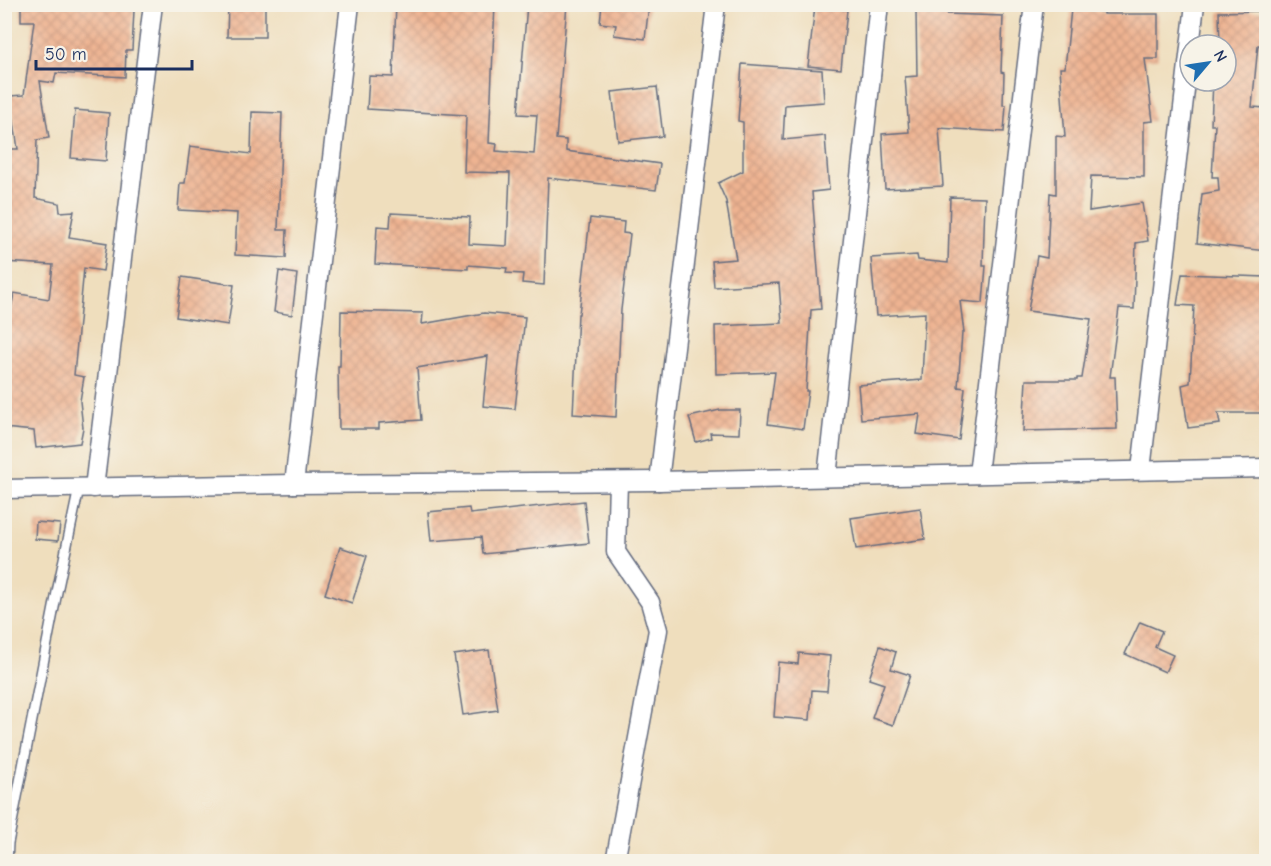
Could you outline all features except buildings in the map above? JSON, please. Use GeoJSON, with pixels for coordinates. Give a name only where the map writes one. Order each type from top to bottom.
{"type":"FeatureCollection","features":[{"type":"Feature","properties":{"kind":"street"},"geometry":{"type":"LineString","coordinates":[[86,488],[153,4]]}},
{"type":"Feature","properties":{"kind":"street"},"geometry":{"type":"LineString","coordinates":[[294,484],[350,4]]}},
{"type":"Feature","properties":{"kind":"street"},"geometry":{"type":"LineString","coordinates":[[659,482],[716,4]]}},
{"type":"Feature","properties":{"kind":"street"},"geometry":{"type":"LineString","coordinates":[[827,477],[879,4]]}},
{"type":"Feature","properties":{"kind":"street"},"geometry":{"type":"LineString","coordinates":[[978,474],[1034,4]]}},
{"type":"Feature","properties":{"kind":"street"},"geometry":{"type":"LineString","coordinates":[[1141,470],[1195,4]]}},
{"type":"Feature","properties":{"kind":"street"},"geometry":{"type":"LineString","coordinates":[[4,489],[294,484],[659,482],[1266,468]]}},
{"type":"Feature","properties":{"kind":"street"},"geometry":{"type":"LineString","coordinates":[[615,861],[658,630],[650,602],[616,552],[618,482]]}},
{"type":"Feature","properties":{"kind":"lane"},"geometry":{"type":"LineString","coordinates":[[6,861],[8,843],[86,488]]}}]}
